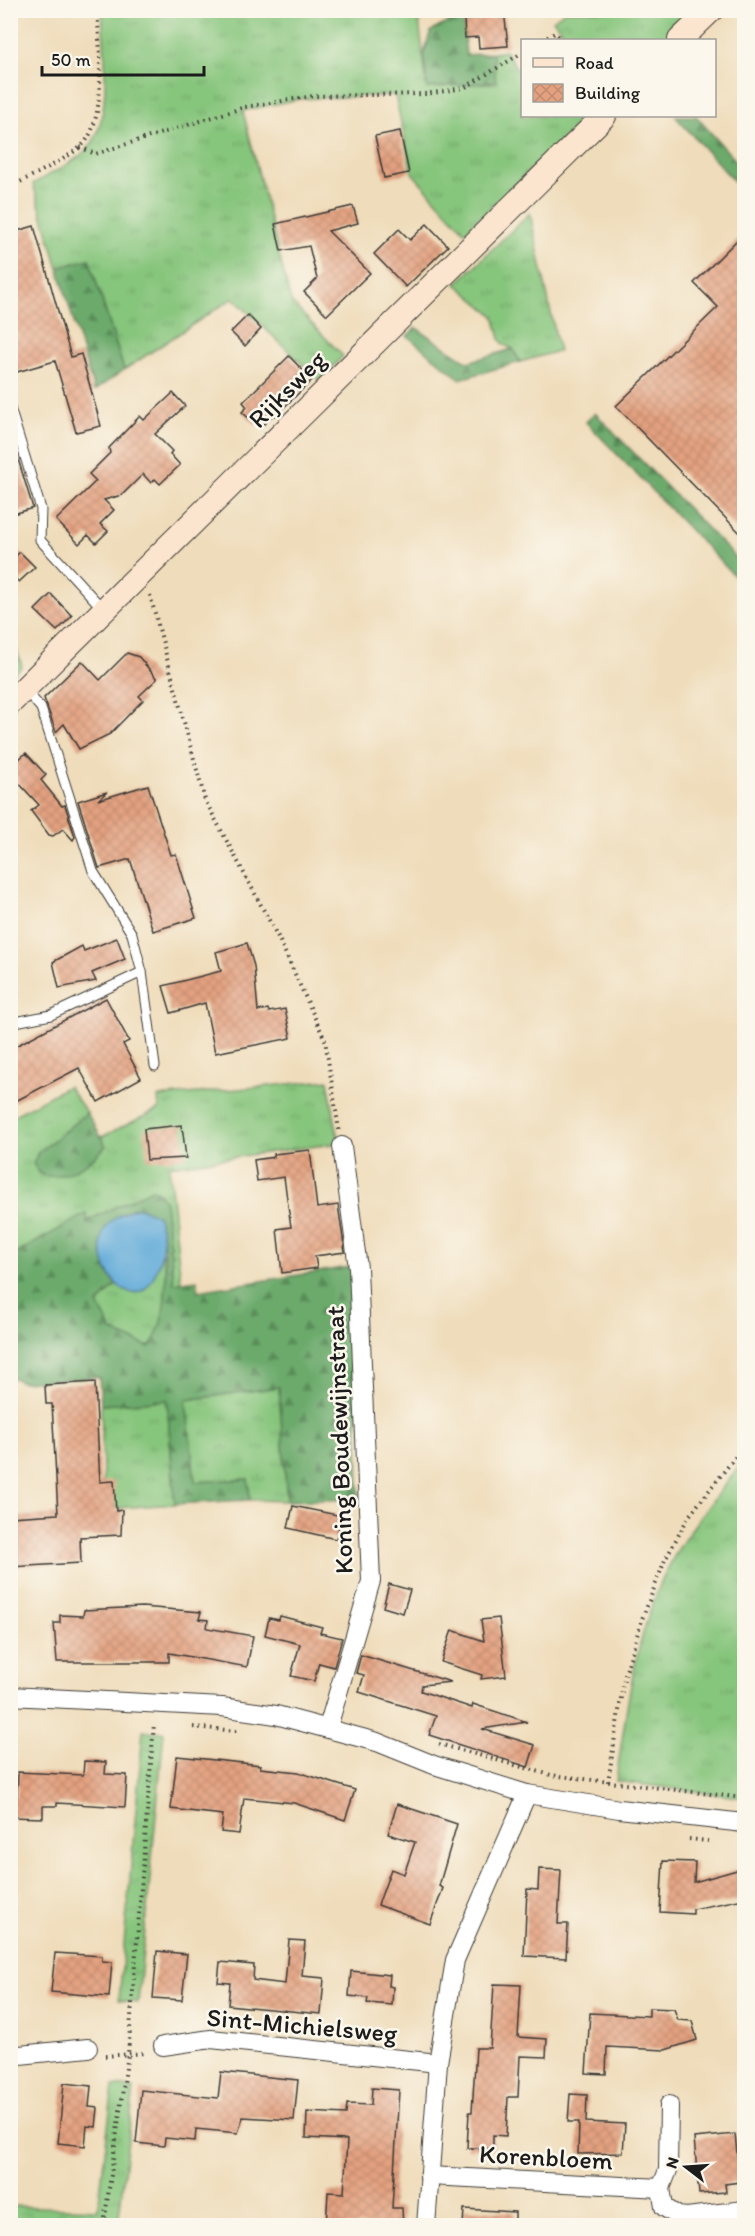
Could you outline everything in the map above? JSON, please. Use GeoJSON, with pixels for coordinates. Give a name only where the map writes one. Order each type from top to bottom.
{"type":"FeatureCollection","features":[{"type":"Feature","properties":{"kind":"main road"},"geometry":{"type":"LineString","coordinates":[[681,39],[711,10]]}},
{"type":"Feature","properties":{"kind":"main road","name":"Rijksweg"},"geometry":{"type":"LineString","coordinates":[[17,696],[603,117]]}},
{"type":"Feature","properties":{"kind":"street","name":"Koning Boudewijnstraat"},"geometry":{"type":"LineString","coordinates":[[328,1727],[371,1581],[358,1268],[342,1146]]}},
{"type":"Feature","properties":{"kind":"street"},"geometry":{"type":"LineString","coordinates":[[10,1696],[222,1707],[276,1715],[328,1727],[527,1794],[604,1807],[744,1823]]}},
{"type":"Feature","properties":{"kind":"street"},"geometry":{"type":"LineString","coordinates":[[426,2226],[438,2063],[455,1960],[527,1794]]}},
{"type":"Feature","properties":{"kind":"street","name":"Sint-Michielsweg"},"geometry":{"type":"LineString","coordinates":[[163,2046],[211,2039],[438,2063]]}},
{"type":"Feature","properties":{"kind":"street"},"geometry":{"type":"LineString","coordinates":[[10,2056],[88,2048]]}},
{"type":"Feature","properties":{"kind":"street"},"geometry":{"type":"LineString","coordinates":[[669,2105],[668,2170],[662,2188],[664,2207],[678,2216],[744,2210]]}},
{"type":"Feature","properties":{"kind":"street","name":"Korenbloem"},"geometry":{"type":"LineString","coordinates":[[429,2176],[662,2188]]}},
{"type":"Feature","properties":{"kind":"lane"},"geometry":{"type":"LineString","coordinates":[[10,408],[41,509],[40,540],[104,611]]}},
{"type":"Feature","properties":{"kind":"lane"},"geometry":{"type":"LineString","coordinates":[[17,696],[40,708],[93,871],[132,934],[142,972],[154,1066]]}},
{"type":"Feature","properties":{"kind":"lane"},"geometry":{"type":"LineString","coordinates":[[10,1023],[51,1015],[142,972]]}},
{"type":"Feature","properties":{"kind":"path"},"geometry":{"type":"LineString","coordinates":[[10,187],[80,147],[90,132],[97,111],[101,71],[97,10]]}},
{"type":"Feature","properties":{"kind":"path"},"geometry":{"type":"LineString","coordinates":[[544,39],[555,33],[561,39]]}},
{"type":"Feature","properties":{"kind":"path"},"geometry":{"type":"LineString","coordinates":[[80,147],[94,154],[245,107],[313,96],[426,94],[464,88],[521,54]]}},
{"type":"Feature","properties":{"kind":"path"},"geometry":{"type":"LineString","coordinates":[[139,577],[148,587],[205,800],[278,937],[325,1040],[342,1146]]}},
{"type":"Feature","properties":{"kind":"path"},"geometry":{"type":"LineString","coordinates":[[604,1807],[624,1678],[665,1560],[689,1516],[744,1446]]}},
{"type":"Feature","properties":{"kind":"path"},"geometry":{"type":"LineString","coordinates":[[143,1723],[165,1725]]}},
{"type":"Feature","properties":{"kind":"path"},"geometry":{"type":"LineString","coordinates":[[10,2224],[104,2225],[128,2054],[154,1724]]}},
{"type":"Feature","properties":{"kind":"path"},"geometry":{"type":"LineString","coordinates":[[188,1727],[244,1732]]}},
{"type":"Feature","properties":{"kind":"path"},"geometry":{"type":"LineString","coordinates":[[679,1837],[713,1841]]}},
{"type":"Feature","properties":{"kind":"path"},"geometry":{"type":"LineString","coordinates":[[88,2048],[105,2056],[142,2054],[163,2046]]}},
{"type":"Feature","properties":{"kind":"green space"},"geometry":{"type":"Polygon","coordinates":[[[102,11],[418,11],[427,88],[495,82],[493,53],[506,51],[521,75],[521,117],[586,117],[465,232],[412,173],[395,95],[300,99],[243,111],[291,302],[343,356],[320,381],[233,298],[124,370],[89,259],[58,268],[33,184],[76,158],[88,148],[96,136],[104,102],[105,63],[102,11]]]}},
{"type":"Feature","properties":{"kind":"green space"},"geometry":{"type":"Polygon","coordinates":[[[565,11],[695,11],[666,39],[569,39],[553,20],[565,11]]]}},
{"type":"Feature","properties":{"kind":"green space"},"geometry":{"type":"Polygon","coordinates":[[[463,15],[466,55],[493,53],[496,82],[427,88],[424,53],[431,31],[463,15]]]}},
{"type":"Feature","properties":{"kind":"green space"},"geometry":{"type":"Polygon","coordinates":[[[676,117],[697,117],[744,170],[744,192],[676,117]]]}},
{"type":"Feature","properties":{"kind":"green space"},"geometry":{"type":"Polygon","coordinates":[[[530,213],[559,351],[520,362],[513,349],[504,345],[500,339],[494,316],[456,284],[530,213]]]}},
{"type":"Feature","properties":{"kind":"green space"},"geometry":{"type":"Polygon","coordinates":[[[89,259],[124,370],[94,391],[58,268],[89,259]]]}},
{"type":"Feature","properties":{"kind":"green space"},"geometry":{"type":"Polygon","coordinates":[[[416,328],[468,362],[513,349],[520,362],[460,379],[407,336],[416,328]]]}},
{"type":"Feature","properties":{"kind":"green space"},"geometry":{"type":"Polygon","coordinates":[[[595,413],[744,566],[744,586],[586,422],[595,413]]]}},
{"type":"Feature","properties":{"kind":"green space"},"geometry":{"type":"Polygon","coordinates":[[[10,631],[22,666],[11,677],[10,677],[10,631]]]}},
{"type":"Feature","properties":{"kind":"green space"},"geometry":{"type":"Polygon","coordinates":[[[328,1080],[339,1143],[169,1166],[181,1282],[174,1283],[165,1202],[87,1221],[87,1214],[11,1257],[11,1117],[68,1086],[87,1113],[38,1153],[105,1147],[101,1137],[159,1109],[158,1097],[328,1080]]]}},
{"type":"Feature","properties":{"kind":"green space"},"geometry":{"type":"Polygon","coordinates":[[[87,1113],[106,1146],[92,1159],[69,1173],[41,1175],[33,1164],[38,1153],[87,1113]]]}},
{"type":"Feature","properties":{"kind":"green space"},"geometry":{"type":"Polygon","coordinates":[[[152,1189],[158,1191],[165,1202],[174,1283],[197,1280],[198,1291],[356,1266],[359,1499],[287,1501],[279,1387],[186,1400],[195,1482],[248,1479],[250,1500],[175,1504],[167,1400],[101,1405],[99,1377],[22,1382],[11,1377],[10,1257],[87,1213],[87,1221],[152,1189]],[[157,1215],[108,1273],[116,1285],[98,1304],[112,1331],[149,1347],[161,1320],[164,1302],[166,1263],[157,1215]]]}},
{"type":"Feature","properties":{"kind":"green space"},"geometry":{"type":"Polygon","coordinates":[[[162,1252],[165,1301],[160,1327],[149,1347],[112,1331],[98,1304],[116,1285],[125,1291],[159,1265],[162,1252]]]}},
{"type":"Feature","properties":{"kind":"green space"},"geometry":{"type":"Polygon","coordinates":[[[279,1387],[287,1501],[250,1500],[248,1479],[195,1482],[186,1400],[279,1387]]]}},
{"type":"Feature","properties":{"kind":"green space"},"geometry":{"type":"Polygon","coordinates":[[[167,1400],[175,1504],[104,1509],[101,1405],[167,1400]]]}},
{"type":"Feature","properties":{"kind":"green space"},"geometry":{"type":"Polygon","coordinates":[[[744,1460],[744,1798],[616,1781],[636,1661],[653,1603],[679,1548],[744,1460]]]}},
{"type":"Feature","properties":{"kind":"green space"},"geometry":{"type":"Polygon","coordinates":[[[143,1731],[164,1732],[138,2003],[119,2000],[143,1731]]]}},
{"type":"Feature","properties":{"kind":"green space"},"geometry":{"type":"Polygon","coordinates":[[[113,2086],[134,2088],[118,2225],[11,2225],[11,2206],[98,2209],[113,2086]]]}},
{"type":"Feature","properties":{"kind":"water"},"geometry":{"type":"Polygon","coordinates":[[[135,1208],[157,1215],[163,1242],[157,1269],[148,1285],[138,1292],[128,1292],[118,1286],[110,1275],[101,1247],[103,1233],[108,1224],[116,1217],[135,1208]]]}},
{"type":"Feature","properties":{"kind":"building"},"geometry":{"type":"Polygon","coordinates":[[[476,10],[504,10],[508,46],[479,48],[478,37],[465,38],[464,19],[477,18],[476,10]]]}},
{"type":"Feature","properties":{"kind":"building"},"geometry":{"type":"Polygon","coordinates":[[[400,131],[409,173],[384,178],[375,136],[400,131]]]}},
{"type":"Feature","properties":{"kind":"building"},"geometry":{"type":"Polygon","coordinates":[[[353,206],[358,223],[328,231],[370,273],[327,315],[304,292],[317,279],[309,246],[281,251],[275,224],[353,206]]]}},
{"type":"Feature","properties":{"kind":"building"},"geometry":{"type":"Polygon","coordinates":[[[427,224],[448,246],[406,287],[374,254],[399,229],[410,240],[427,224]]]}},
{"type":"Feature","properties":{"kind":"building"},"geometry":{"type":"Polygon","coordinates":[[[34,226],[71,357],[81,354],[101,426],[76,432],[55,361],[10,374],[10,233],[34,226]]]}},
{"type":"Feature","properties":{"kind":"building"},"geometry":{"type":"Polygon","coordinates":[[[744,233],[744,537],[616,406],[718,307],[694,283],[744,233]]]}},
{"type":"Feature","properties":{"kind":"building"},"geometry":{"type":"Polygon","coordinates":[[[248,315],[261,329],[245,346],[231,332],[248,315]]]}},
{"type":"Feature","properties":{"kind":"building"},"geometry":{"type":"Polygon","coordinates":[[[289,356],[312,380],[275,416],[273,415],[264,424],[261,420],[256,425],[242,412],[247,407],[243,402],[289,356]]]}},
{"type":"Feature","properties":{"kind":"building"},"geometry":{"type":"Polygon","coordinates":[[[173,393],[185,406],[155,434],[172,451],[170,454],[180,465],[160,484],[155,479],[151,483],[143,474],[122,495],[104,500],[114,510],[100,524],[108,531],[96,543],[88,535],[79,544],[56,520],[96,481],[89,474],[110,453],[109,448],[140,416],[144,420],[173,393]]]}},
{"type":"Feature","properties":{"kind":"building"},"geometry":{"type":"Polygon","coordinates":[[[10,449],[15,449],[33,508],[10,515],[10,449]]]}},
{"type":"Feature","properties":{"kind":"building"},"geometry":{"type":"Polygon","coordinates":[[[20,552],[35,567],[19,582],[10,574],[10,561],[20,552]]]}},
{"type":"Feature","properties":{"kind":"building"},"geometry":{"type":"Polygon","coordinates":[[[51,594],[72,616],[57,631],[35,610],[51,594]]]}},
{"type":"Feature","properties":{"kind":"building"},"geometry":{"type":"Polygon","coordinates":[[[127,653],[139,657],[157,679],[139,696],[143,700],[110,734],[79,749],[64,724],[56,732],[44,698],[82,661],[100,680],[127,653]]]}},
{"type":"Feature","properties":{"kind":"building"},"geometry":{"type":"Polygon","coordinates":[[[26,753],[46,775],[41,780],[62,806],[65,805],[75,837],[73,840],[63,829],[53,836],[49,835],[31,811],[39,805],[10,770],[10,767],[26,753]]]}},
{"type":"Feature","properties":{"kind":"building"},"geometry":{"type":"Polygon","coordinates":[[[148,785],[171,855],[176,854],[196,918],[153,931],[130,859],[99,868],[78,801],[107,792],[98,800],[148,785]]]}},
{"type":"Feature","properties":{"kind":"building"},"geometry":{"type":"Polygon","coordinates":[[[117,938],[125,959],[92,973],[96,981],[59,988],[53,962],[82,946],[84,951],[117,938]]]}},
{"type":"Feature","properties":{"kind":"building"},"geometry":{"type":"Polygon","coordinates":[[[247,943],[254,966],[258,1011],[268,1009],[269,1012],[285,1009],[291,1038],[215,1053],[205,1003],[171,1013],[163,986],[221,971],[216,952],[247,943]]]}},
{"type":"Feature","properties":{"kind":"building"},"geometry":{"type":"Polygon","coordinates":[[[106,998],[129,1041],[123,1044],[141,1078],[98,1102],[79,1068],[10,1104],[10,1049],[106,998]]]}},
{"type":"Feature","properties":{"kind":"building"},"geometry":{"type":"Polygon","coordinates":[[[182,1125],[186,1158],[147,1160],[144,1129],[182,1125]]]}},
{"type":"Feature","properties":{"kind":"building"},"geometry":{"type":"Polygon","coordinates":[[[310,1150],[317,1208],[338,1205],[345,1252],[315,1256],[317,1268],[282,1273],[277,1229],[291,1227],[284,1177],[257,1181],[254,1160],[274,1157],[274,1154],[310,1150]]]}},
{"type":"Feature","properties":{"kind":"building"},"geometry":{"type":"Polygon","coordinates":[[[95,1382],[100,1482],[114,1481],[116,1511],[122,1510],[121,1535],[80,1537],[81,1563],[10,1567],[10,1517],[58,1514],[52,1404],[46,1404],[45,1385],[95,1382]]]}},
{"type":"Feature","properties":{"kind":"building"},"geometry":{"type":"Polygon","coordinates":[[[293,1506],[342,1516],[336,1539],[288,1528],[293,1506]]]}},
{"type":"Feature","properties":{"kind":"building"},"geometry":{"type":"Polygon","coordinates":[[[389,1584],[410,1590],[403,1613],[383,1607],[389,1584]]]}},
{"type":"Feature","properties":{"kind":"building"},"geometry":{"type":"Polygon","coordinates":[[[142,1607],[201,1612],[199,1619],[208,1620],[207,1628],[253,1636],[247,1667],[169,1653],[169,1662],[57,1662],[54,1623],[60,1623],[60,1615],[83,1616],[84,1610],[142,1607]]]}},
{"type":"Feature","properties":{"kind":"building"},"geometry":{"type":"Polygon","coordinates":[[[280,1616],[322,1627],[320,1633],[342,1638],[334,1667],[319,1663],[314,1681],[291,1676],[300,1644],[265,1635],[269,1618],[279,1620],[280,1616]]]}},
{"type":"Feature","properties":{"kind":"building"},"geometry":{"type":"Polygon","coordinates":[[[499,1618],[506,1676],[481,1679],[482,1675],[441,1662],[452,1630],[484,1641],[481,1620],[499,1618]]]}},
{"type":"Feature","properties":{"kind":"building"},"geometry":{"type":"Polygon","coordinates":[[[361,1655],[451,1682],[422,1685],[421,1691],[472,1708],[473,1704],[527,1722],[482,1729],[535,1745],[528,1767],[429,1735],[436,1716],[359,1692],[364,1675],[356,1673],[361,1655]]]}},
{"type":"Feature","properties":{"kind":"building"},"geometry":{"type":"Polygon","coordinates":[[[177,1756],[261,1765],[260,1768],[298,1772],[355,1790],[345,1820],[294,1803],[244,1798],[239,1834],[221,1832],[223,1815],[171,1809],[177,1756]]]}},
{"type":"Feature","properties":{"kind":"building"},"geometry":{"type":"Polygon","coordinates":[[[84,1761],[106,1762],[105,1774],[127,1775],[125,1807],[57,1803],[57,1806],[43,1806],[43,1818],[10,1817],[10,1797],[17,1797],[18,1772],[83,1775],[84,1761]]]}},
{"type":"Feature","properties":{"kind":"building"},"geometry":{"type":"Polygon","coordinates":[[[397,1804],[457,1824],[439,1886],[443,1888],[430,1924],[378,1905],[391,1869],[404,1874],[415,1842],[388,1834],[397,1804]]]}},
{"type":"Feature","properties":{"kind":"building"},"geometry":{"type":"Polygon","coordinates":[[[663,1861],[695,1862],[694,1882],[744,1868],[744,1899],[693,1909],[693,1914],[660,1912],[663,1861]]]}},
{"type":"Feature","properties":{"kind":"building"},"geometry":{"type":"Polygon","coordinates":[[[539,1869],[561,1870],[558,1924],[568,1924],[566,1958],[524,1956],[527,1889],[538,1890],[539,1869]]]}},
{"type":"Feature","properties":{"kind":"building"},"geometry":{"type":"Polygon","coordinates":[[[289,1940],[305,1941],[302,1976],[324,1978],[321,2014],[228,2005],[230,1983],[218,1982],[220,1962],[254,1965],[253,1980],[285,1984],[289,1940]]]}},
{"type":"Feature","properties":{"kind":"building"},"geometry":{"type":"Polygon","coordinates":[[[157,1951],[187,1954],[182,2000],[153,1998],[157,1951]]]}},
{"type":"Feature","properties":{"kind":"building"},"geometry":{"type":"Polygon","coordinates":[[[55,1953],[102,1956],[102,1961],[112,1962],[109,1997],[51,1992],[55,1953]]]}},
{"type":"Feature","properties":{"kind":"building"},"geometry":{"type":"Polygon","coordinates":[[[351,1971],[390,1975],[389,1986],[393,1987],[392,2005],[367,2003],[368,1998],[349,1996],[351,1971]]]}},
{"type":"Feature","properties":{"kind":"building"},"geometry":{"type":"Polygon","coordinates":[[[494,1984],[521,1985],[518,2037],[547,2039],[546,2057],[520,2056],[518,2097],[508,2097],[506,2136],[493,2135],[493,2149],[467,2148],[476,2048],[490,2048],[494,1984]]]}},
{"type":"Feature","properties":{"kind":"building"},"geometry":{"type":"Polygon","coordinates":[[[649,2008],[674,2009],[678,2020],[692,2021],[697,2040],[665,2050],[607,2047],[606,2074],[586,2073],[590,2013],[649,2016],[649,2008]]]}},
{"type":"Feature","properties":{"kind":"building"},"geometry":{"type":"Polygon","coordinates":[[[221,2072],[298,2080],[294,2120],[243,2117],[238,2133],[196,2129],[195,2141],[165,2138],[164,2146],[136,2143],[141,2090],[218,2098],[221,2072]]]}},
{"type":"Feature","properties":{"kind":"building"},"geometry":{"type":"Polygon","coordinates":[[[64,2083],[91,2086],[89,2107],[98,2108],[96,2127],[87,2126],[85,2146],[58,2143],[64,2083]]]}},
{"type":"Feature","properties":{"kind":"building"},"geometry":{"type":"Polygon","coordinates":[[[372,2088],[399,2090],[392,2208],[402,2208],[403,2226],[326,2226],[328,2192],[344,2193],[347,2140],[306,2138],[307,2112],[346,2114],[347,2104],[371,2105],[372,2088]]]}},
{"type":"Feature","properties":{"kind":"building"},"geometry":{"type":"Polygon","coordinates":[[[570,2094],[587,2095],[586,2122],[625,2124],[623,2153],[578,2154],[579,2122],[568,2122],[570,2094]]]}},
{"type":"Feature","properties":{"kind":"building"},"geometry":{"type":"Polygon","coordinates":[[[735,2134],[740,2182],[725,2184],[726,2192],[699,2194],[694,2138],[735,2134]]]}},
{"type":"Feature","properties":{"kind":"building"},"geometry":{"type":"Polygon","coordinates":[[[464,2209],[515,2212],[515,2226],[463,2226],[464,2209]]]}}]}
